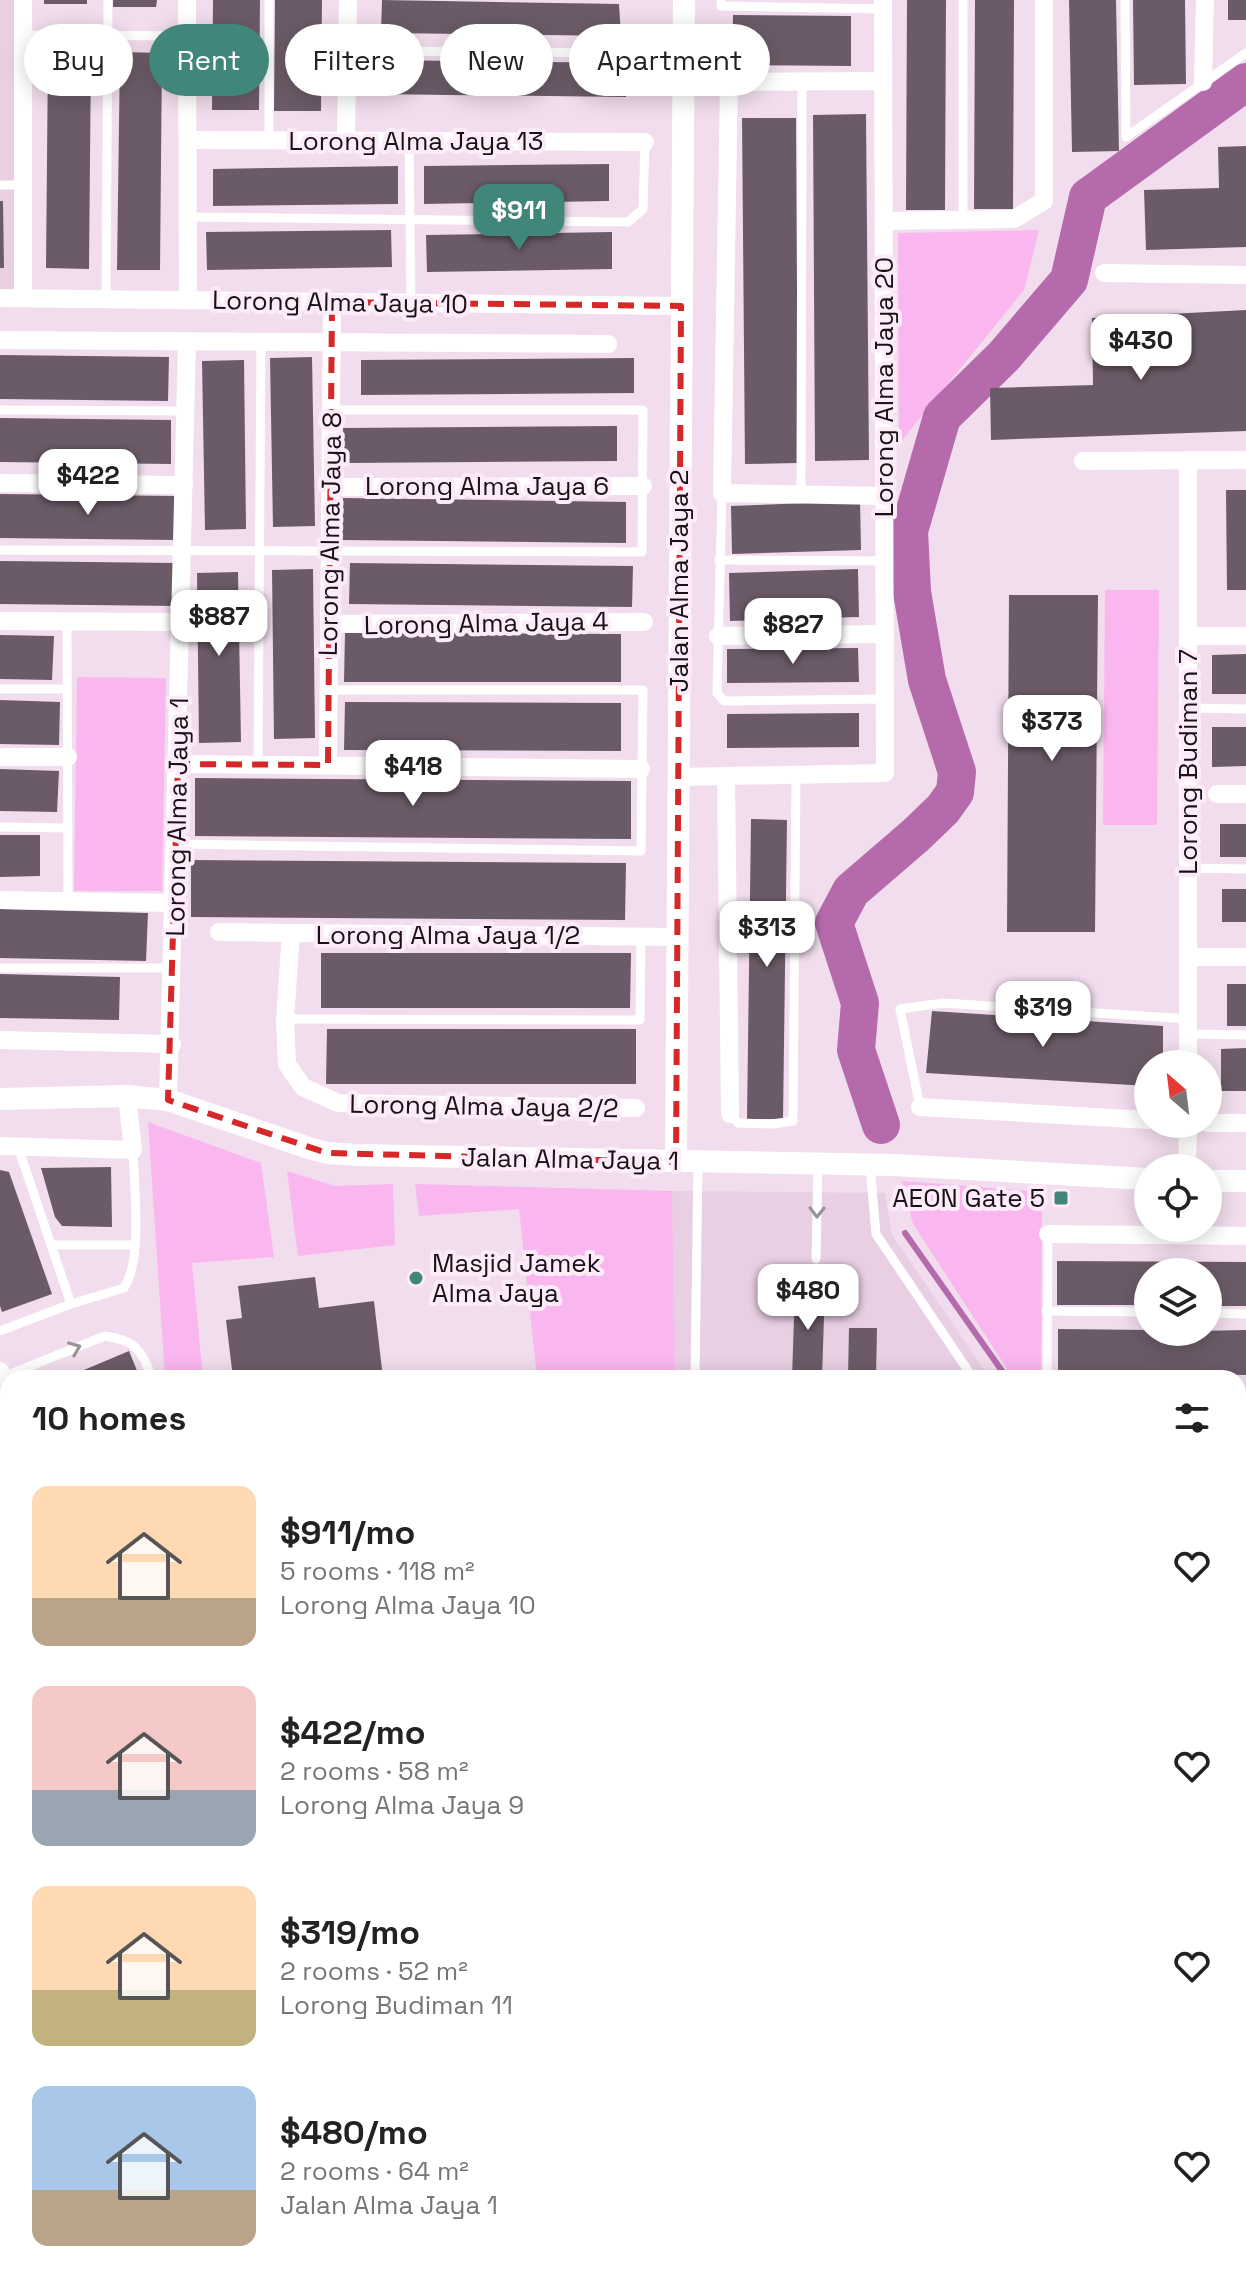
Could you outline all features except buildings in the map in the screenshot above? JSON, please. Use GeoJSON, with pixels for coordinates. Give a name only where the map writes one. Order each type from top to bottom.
{"type":"FeatureCollection","features":[{"type":"Feature","properties":{"kind":"street"},"geometry":{"type":"LineString","coordinates":[[23,0],[23,298]]}},
{"type":"Feature","properties":{"kind":"street"},"geometry":{"type":"LineString","coordinates":[[187,0],[188,24]]}},
{"type":"Feature","properties":{"kind":"street"},"geometry":{"type":"LineString","coordinates":[[348,0],[348,24]]}},
{"type":"Feature","properties":{"kind":"street","name":"Jalan Alma Jaya 2"},"geometry":{"type":"LineString","coordinates":[[684,0],[676,937],[687,1162]]}},
{"type":"Feature","properties":{"kind":"street"},"geometry":{"type":"LineString","coordinates":[[884,221],[1014,219],[1044,201],[1044,0]]}},
{"type":"Feature","properties":{"kind":"street"},"geometry":{"type":"LineString","coordinates":[[1203,82],[1205,0]]}},
{"type":"Feature","properties":{"kind":"street","name":"Lorong Alma Jaya 20"},"geometry":{"type":"LineString","coordinates":[[796,775],[885,773],[883,4]]}},
{"type":"Feature","properties":{"kind":"street"},"geometry":{"type":"LineString","coordinates":[[802,82],[883,81]]}},
{"type":"Feature","properties":{"kind":"street","name":"Jalan Alma Jaya 2"},"geometry":{"type":"LineString","coordinates":[[722,493],[729,82],[802,82]]}},
{"type":"Feature","properties":{"kind":"street"},"geometry":{"type":"LineString","coordinates":[[188,96],[188,300]]}},
{"type":"Feature","properties":{"kind":"street"},"geometry":{"type":"LineString","coordinates":[[346,96],[346,141]]}},
{"type":"Feature","properties":{"kind":"street","name":"Lorong Alma Jaya 13"},"geometry":{"type":"LineString","coordinates":[[188,140],[645,142]]}},
{"type":"Feature","properties":{"kind":"street"},"geometry":{"type":"LineString","coordinates":[[1104,273],[1246,275]]}},
{"type":"Feature","properties":{"kind":"street","name":"Lorong Alma Jaya 10"},"geometry":{"type":"LineString","coordinates":[[0,298],[681,306]]}},
{"type":"Feature","properties":{"kind":"street","name":"Lorong Alma Jaya 8"},"geometry":{"type":"LineString","coordinates":[[328,765],[332,302]]}},
{"type":"Feature","properties":{"kind":"street","name":"Lorong Alma Jaya 10"},"geometry":{"type":"LineString","coordinates":[[0,340],[608,344]]}},
{"type":"Feature","properties":{"kind":"street","name":"Lorong Alma Jaya 1"},"geometry":{"type":"LineString","coordinates":[[168,1100],[172,1044],[187,342]]}},
{"type":"Feature","properties":{"kind":"street","name":"Lorong Budiman 7"},"geometry":{"type":"LineString","coordinates":[[1188,460],[1188,1050]]}},
{"type":"Feature","properties":{"kind":"street"},"geometry":{"type":"LineString","coordinates":[[1083,461],[1246,460]]}},
{"type":"Feature","properties":{"kind":"street"},"geometry":{"type":"LineString","coordinates":[[0,483],[184,485]]}},
{"type":"Feature","properties":{"kind":"street","name":"Lorong Alma Jaya 6"},"geometry":{"type":"LineString","coordinates":[[331,487],[643,486]]}},
{"type":"Feature","properties":{"kind":"street"},"geometry":{"type":"LineString","coordinates":[[722,493],[884,496]]}},
{"type":"Feature","properties":{"kind":"street"},"geometry":{"type":"LineString","coordinates":[[0,621],[181,622]]}},
{"type":"Feature","properties":{"kind":"street","name":"Lorong Alma Jaya 4"},"geometry":{"type":"LineString","coordinates":[[329,624],[644,622]]}},
{"type":"Feature","properties":{"kind":"street"},"geometry":{"type":"LineString","coordinates":[[718,636],[885,634]]}},
{"type":"Feature","properties":{"kind":"street"},"geometry":{"type":"LineString","coordinates":[[1188,636],[1246,636]]}},
{"type":"Feature","properties":{"kind":"street"},"geometry":{"type":"LineString","coordinates":[[0,757],[68,757]]}},
{"type":"Feature","properties":{"kind":"street"},"geometry":{"type":"LineString","coordinates":[[178,764],[641,769]]}},
{"type":"Feature","properties":{"kind":"street"},"geometry":{"type":"LineString","coordinates":[[678,777],[796,775]]}},
{"type":"Feature","properties":{"kind":"street"},"geometry":{"type":"LineString","coordinates":[[726,776],[730,1114]]}},
{"type":"Feature","properties":{"kind":"street"},"geometry":{"type":"LineString","coordinates":[[1217,794],[1246,794]]}},
{"type":"Feature","properties":{"kind":"street"},"geometry":{"type":"LineString","coordinates":[[0,900],[175,903]]}},
{"type":"Feature","properties":{"kind":"street","name":"Lorong Alma Jaya 1/2"},"geometry":{"type":"LineString","coordinates":[[219,932],[676,937]]}},
{"type":"Feature","properties":{"kind":"street","name":"Lorong Alma Jaya 2/2"},"geometry":{"type":"LineString","coordinates":[[291,933],[285,1019],[287,1064],[303,1087],[338,1103],[636,1108]]}},
{"type":"Feature","properties":{"kind":"street"},"geometry":{"type":"LineString","coordinates":[[1188,957],[1246,957]]}},
{"type":"Feature","properties":{"kind":"street"},"geometry":{"type":"LineString","coordinates":[[0,1040],[172,1044]]}},
{"type":"Feature","properties":{"kind":"street"},"geometry":{"type":"LineString","coordinates":[[9,1146],[133,1150],[127,1096]]}},
{"type":"Feature","properties":{"kind":"street","name":"Jalan Alma Jaya 1"},"geometry":{"type":"LineString","coordinates":[[0,1099],[127,1096],[168,1100],[327,1153],[818,1164],[1134,1178]]}},
{"type":"Feature","properties":{"kind":"street"},"geometry":{"type":"LineString","coordinates":[[920,1107],[1134,1119]]}},
{"type":"Feature","properties":{"kind":"street"},"geometry":{"type":"LineString","coordinates":[[1222,1123],[1246,1123]]}},
{"type":"Feature","properties":{"kind":"street"},"geometry":{"type":"LineString","coordinates":[[1222,1181],[1246,1181]]}},
{"type":"Feature","properties":{"kind":"street"},"geometry":{"type":"LineString","coordinates":[[1048,1234],[1246,1236]]}},
{"type":"Feature","properties":{"kind":"lane"},"geometry":{"type":"LineString","coordinates":[[108,0],[108,24]]}},
{"type":"Feature","properties":{"kind":"lane"},"geometry":{"type":"LineString","coordinates":[[269,0],[269,141]]}},
{"type":"Feature","properties":{"kind":"lane"},"geometry":{"type":"LineString","coordinates":[[721,0],[721,6],[883,4]]}},
{"type":"Feature","properties":{"kind":"lane"},"geometry":{"type":"LineString","coordinates":[[963,0],[963,221]]}},
{"type":"Feature","properties":{"kind":"lane"},"geometry":{"type":"LineString","coordinates":[[1125,0],[1126,137],[1246,53]]}},
{"type":"Feature","properties":{"kind":"lane"},"geometry":{"type":"LineString","coordinates":[[424,52],[569,53]]}},
{"type":"Feature","properties":{"kind":"lane"},"geometry":{"type":"LineString","coordinates":[[801,494],[802,82]]}},
{"type":"Feature","properties":{"kind":"lane"},"geometry":{"type":"LineString","coordinates":[[106,299],[108,96]]}},
{"type":"Feature","properties":{"kind":"lane"},"geometry":{"type":"LineString","coordinates":[[409,141],[411,303]]}},
{"type":"Feature","properties":{"kind":"lane"},"geometry":{"type":"LineString","coordinates":[[188,217],[628,222],[643,209],[645,142]]}},
{"type":"Feature","properties":{"kind":"lane"},"geometry":{"type":"LineString","coordinates":[[0,185],[23,185]]}},
{"type":"Feature","properties":{"kind":"lane"},"geometry":{"type":"LineString","coordinates":[[258,765],[261,343]]}},
{"type":"Feature","properties":{"kind":"lane"},"geometry":{"type":"LineString","coordinates":[[0,410],[186,411]]}},
{"type":"Feature","properties":{"kind":"lane"},"geometry":{"type":"LineString","coordinates":[[0,550],[642,552],[643,410],[331,410]]}},
{"type":"Feature","properties":{"kind":"lane"},"geometry":{"type":"LineString","coordinates":[[722,493],[717,693],[724,701],[885,699]]}},
{"type":"Feature","properties":{"kind":"lane"},"geometry":{"type":"LineString","coordinates":[[719,560],[885,561]]}},
{"type":"Feature","properties":{"kind":"lane"},"geometry":{"type":"LineString","coordinates":[[67,622],[68,901]]}},
{"type":"Feature","properties":{"kind":"lane"},"geometry":{"type":"LineString","coordinates":[[0,689],[67,689]]}},
{"type":"Feature","properties":{"kind":"lane"},"geometry":{"type":"LineString","coordinates":[[176,844],[641,851],[643,690],[329,690]]}},
{"type":"Feature","properties":{"kind":"lane"},"geometry":{"type":"LineString","coordinates":[[1188,708],[1246,709]]}},
{"type":"Feature","properties":{"kind":"lane"},"geometry":{"type":"LineString","coordinates":[[730,1114],[738,1123],[793,1121],[796,775]]}},
{"type":"Feature","properties":{"kind":"lane"},"geometry":{"type":"LineString","coordinates":[[0,827],[68,828]]}},
{"type":"Feature","properties":{"kind":"lane"},"geometry":{"type":"LineString","coordinates":[[1188,868],[1246,869]]}},
{"type":"Feature","properties":{"kind":"lane"},"geometry":{"type":"LineString","coordinates":[[285,1019],[640,1020],[641,936]]}},
{"type":"Feature","properties":{"kind":"lane"},"geometry":{"type":"LineString","coordinates":[[0,968],[173,968]]}},
{"type":"Feature","properties":{"kind":"lane"},"geometry":{"type":"LineString","coordinates":[[920,1107],[900,1009],[943,1003],[1189,1026],[1246,1035]]}},
{"type":"Feature","properties":{"kind":"lane"},"geometry":{"type":"LineString","coordinates":[[9,1146],[51,1245],[71,1304]]}},
{"type":"Feature","properties":{"kind":"lane"},"geometry":{"type":"LineString","coordinates":[[0,1331],[124,1288],[129,1281],[135,1245],[133,1150]]}},
{"type":"Feature","properties":{"kind":"lane"},"geometry":{"type":"LineString","coordinates":[[687,1162],[695,1370]]}},
{"type":"Feature","properties":{"kind":"lane"},"geometry":{"type":"LineString","coordinates":[[816,1259],[818,1164]]}},
{"type":"Feature","properties":{"kind":"lane"},"geometry":{"type":"LineString","coordinates":[[870,1166],[876,1234],[968,1370]]}},
{"type":"Feature","properties":{"kind":"lane"},"geometry":{"type":"LineString","coordinates":[[1047,1370],[1048,1234]]}},
{"type":"Feature","properties":{"kind":"lane"},"geometry":{"type":"LineString","coordinates":[[51,1245],[135,1245]]}},
{"type":"Feature","properties":{"kind":"lane"},"geometry":{"type":"LineString","coordinates":[[1046,1311],[1134,1312]]}},
{"type":"Feature","properties":{"kind":"lane"},"geometry":{"type":"LineString","coordinates":[[1222,1313],[1246,1314]]}},
{"type":"Feature","properties":{"kind":"lane"},"geometry":{"type":"LineString","coordinates":[[25,1370],[105,1336],[122,1338],[136,1346],[148,1370]]}},
{"type":"Feature","properties":{"kind":"highlighted area"},"geometry":{"type":"Polygon","coordinates":[[[332,302],[681,306],[676,1162],[327,1153],[168,1100],[178,764],[328,765],[332,302]]]}},
{"type":"Feature","properties":{"kind":"shaded area"},"geometry":{"type":"Polygon","coordinates":[[[0,0],[22,0],[22,298],[0,297],[0,0]]]}},
{"type":"Feature","properties":{"kind":"shaded area"},"geometry":{"type":"Polygon","coordinates":[[[1039,230],[1024,290],[899,444],[898,233],[1039,230]]]}},
{"type":"Feature","properties":{"kind":"shaded area"},"geometry":{"type":"Polygon","coordinates":[[[1105,590],[1159,590],[1157,825],[1103,825],[1105,590]]]}},
{"type":"Feature","properties":{"kind":"shaded area"},"geometry":{"type":"Polygon","coordinates":[[[77,677],[166,678],[162,891],[74,891],[77,677]]]}},
{"type":"Feature","properties":{"kind":"shaded area"},"geometry":{"type":"Polygon","coordinates":[[[148,1122],[261,1163],[274,1257],[192,1263],[202,1370],[164,1370],[148,1122]]]}},
{"type":"Feature","properties":{"kind":"shaded area"},"geometry":{"type":"Polygon","coordinates":[[[287,1171],[335,1186],[393,1184],[395,1245],[298,1256],[287,1171]]]}},
{"type":"Feature","properties":{"kind":"shaded area"},"geometry":{"type":"Polygon","coordinates":[[[902,1181],[1042,1192],[1041,1370],[1008,1370],[913,1224],[902,1181]]]}},
{"type":"Feature","properties":{"kind":"shaded area"},"geometry":{"type":"Polygon","coordinates":[[[415,1184],[672,1191],[675,1370],[536,1370],[519,1209],[419,1216],[415,1184]]]}},
{"type":"Feature","properties":{"kind":"shaded area"},"geometry":{"type":"Polygon","coordinates":[[[672,1191],[885,1193],[892,1235],[985,1370],[674,1370],[672,1191]]]}},
{"type":"Feature","properties":{"kind":"waterway"},"geometry":{"type":"LineString","coordinates":[[881,1125],[856,1050],[860,1003],[834,923],[851,891],[916,835],[943,809],[955,792],[957,772],[927,680],[912,592],[909,531],[942,417],[1004,356],[1069,280],[1088,197],[1246,82]]}},
{"type":"Feature","properties":{"kind":"waterway"},"geometry":{"type":"LineString","coordinates":[[905,1233],[1001,1370]]}},
{"type":"Feature","properties":{"kind":"place","name":"AEON Gate 5"},"geometry":{"type":"Point","coordinates":[1061,1198]}},
{"type":"Feature","properties":{"kind":"place","name":"Masjid Jamek Alma Jaya"},"geometry":{"type":"Point","coordinates":[416,1278]}}]}
